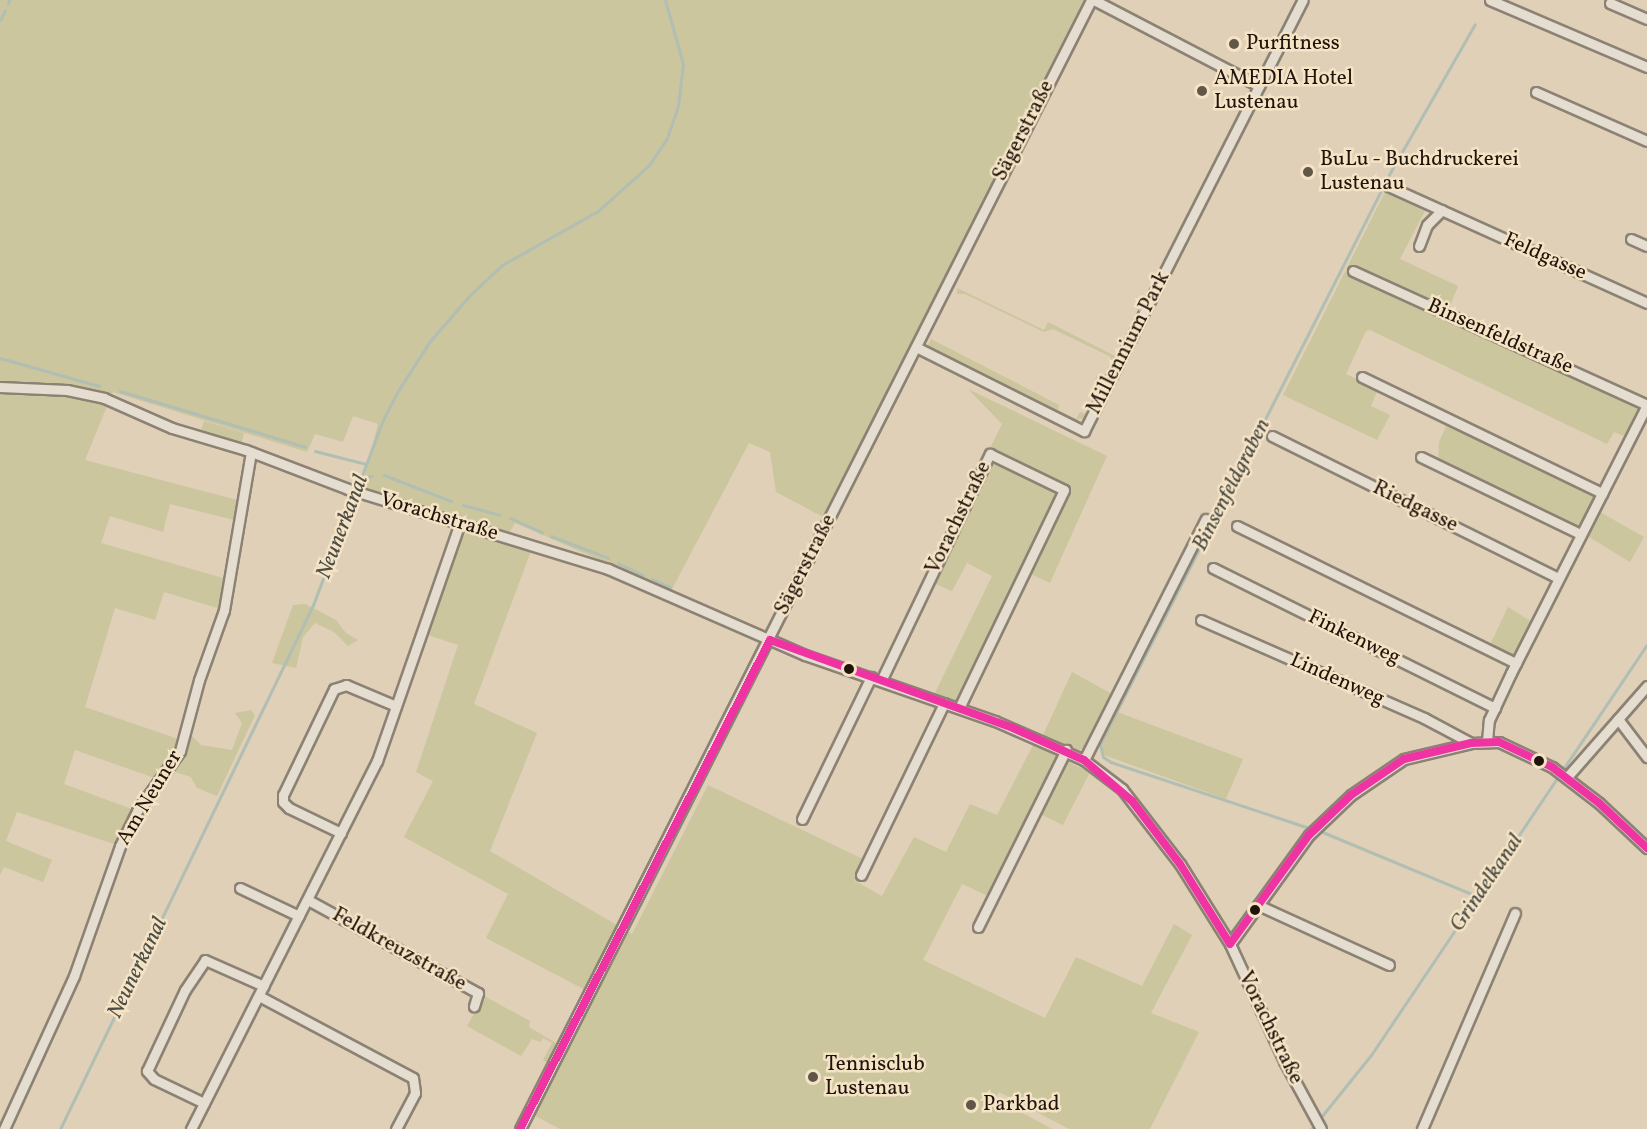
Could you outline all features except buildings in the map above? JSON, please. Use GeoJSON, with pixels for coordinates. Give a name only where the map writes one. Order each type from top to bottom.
{"type":"FeatureCollection","features":[{"type":"Feature","properties":{"kind":"street"},"geometry":{"type":"LineString","coordinates":[[1092,0],[1260,86]]}},
{"type":"Feature","properties":{"kind":"street","name":"Sägerstraße"},"geometry":{"type":"LineString","coordinates":[[520,1129],[770,640],[1092,0]]}},
{"type":"Feature","properties":{"kind":"street","name":"Millennium Park"},"geometry":{"type":"LineString","coordinates":[[916,347],[1084,432],[1303,0]]}},
{"type":"Feature","properties":{"kind":"street"},"geometry":{"type":"LineString","coordinates":[[1490,0],[1647,67]]}},
{"type":"Feature","properties":{"kind":"street"},"geometry":{"type":"LineString","coordinates":[[1610,3],[1647,19]]}},
{"type":"Feature","properties":{"kind":"street"},"geometry":{"type":"LineString","coordinates":[[1536,92],[1647,141]]}},
{"type":"Feature","properties":{"kind":"street","name":"Feldgasse"},"geometry":{"type":"LineString","coordinates":[[1388,186],[1647,303]]}},
{"type":"Feature","properties":{"kind":"street"},"geometry":{"type":"LineString","coordinates":[[1419,246],[1427,225],[1442,210]]}},
{"type":"Feature","properties":{"kind":"street"},"geometry":{"type":"LineString","coordinates":[[1631,238],[1647,246]]}},
{"type":"Feature","properties":{"kind":"street","name":"Binsenfeldstraße"},"geometry":{"type":"LineString","coordinates":[[1353,271],[1647,405],[1516,663],[1495,708],[1487,741]]}},
{"type":"Feature","properties":{"kind":"street"},"geometry":{"type":"LineString","coordinates":[[1362,377],[1602,493]]}},
{"type":"Feature","properties":{"kind":"street","name":"Vorachstraße"},"geometry":{"type":"LineString","coordinates":[[0,387],[67,390],[98,396],[172,428],[251,452],[348,489],[608,569],[770,640],[960,708],[1066,750],[1084,760],[1132,801],[1180,864],[1230,944],[1284,1061],[1322,1129]]}},
{"type":"Feature","properties":{"kind":"street","name":"Riedgasse"},"geometry":{"type":"LineString","coordinates":[[1272,436],[1558,578]]}},
{"type":"Feature","properties":{"kind":"street","name":"Am Neuner"},"geometry":{"type":"LineString","coordinates":[[4,1129],[74,976],[120,846],[137,811],[180,751],[200,680],[224,610],[251,452]]}},
{"type":"Feature","properties":{"kind":"street","name":"Vorachstraße"},"geometry":{"type":"LineString","coordinates":[[881,681],[990,454],[1064,490],[960,708]]}},
{"type":"Feature","properties":{"kind":"street"},"geometry":{"type":"LineString","coordinates":[[1421,457],[1580,534]]}},
{"type":"Feature","properties":{"kind":"street"},"geometry":{"type":"LineString","coordinates":[[1084,760],[1206,519]]}},
{"type":"Feature","properties":{"kind":"street","name":"Feldkreuzstraße"},"geometry":{"type":"LineString","coordinates":[[191,1129],[382,749],[460,523]]}},
{"type":"Feature","properties":{"kind":"street"},"geometry":{"type":"LineString","coordinates":[[1237,526],[1516,663]]}},
{"type":"Feature","properties":{"kind":"street","name":"Finkenweg"},"geometry":{"type":"LineString","coordinates":[[1213,568],[1495,708]]}},
{"type":"Feature","properties":{"kind":"street","name":"Lindenweg"},"geometry":{"type":"LineString","coordinates":[[1201,620],[1424,718],[1471,743]]}},
{"type":"Feature","properties":{"kind":"street"},"geometry":{"type":"LineString","coordinates":[[802,819],[871,677]]}},
{"type":"Feature","properties":{"kind":"street"},"geometry":{"type":"LineString","coordinates":[[341,833],[289,808],[283,795],[334,688],[346,686],[396,706]]}},
{"type":"Feature","properties":{"kind":"street"},"geometry":{"type":"LineString","coordinates":[[1566,776],[1647,686]]}},
{"type":"Feature","properties":{"kind":"street"},"geometry":{"type":"LineString","coordinates":[[861,875],[944,703]]}},
{"type":"Feature","properties":{"kind":"street"},"geometry":{"type":"LineString","coordinates":[[1618,719],[1647,757]]}},
{"type":"Feature","properties":{"kind":"street"},"geometry":{"type":"LineString","coordinates":[[1230,944],[1309,836],[1351,795],[1404,759],[1471,743],[1487,741],[1525,752],[1552,767],[1566,776],[1647,847]]}},
{"type":"Feature","properties":{"kind":"street"},"geometry":{"type":"LineString","coordinates":[[978,927],[1066,750]]}},
{"type":"Feature","properties":{"kind":"street","name":"Feldkreuzstraße"},"geometry":{"type":"LineString","coordinates":[[240,888],[299,916]]}},
{"type":"Feature","properties":{"kind":"street","name":"Feldkreuzstraße"},"geometry":{"type":"LineString","coordinates":[[308,900],[478,993],[474,1006]]}},
{"type":"Feature","properties":{"kind":"street"},"geometry":{"type":"LineString","coordinates":[[1258,904],[1389,965]]}},
{"type":"Feature","properties":{"kind":"street"},"geometry":{"type":"LineString","coordinates":[[1422,1129],[1515,913]]}},
{"type":"Feature","properties":{"kind":"street"},"geometry":{"type":"LineString","coordinates":[[204,1103],[153,1078],[147,1071],[185,990],[205,960],[264,986]]}},
{"type":"Feature","properties":{"kind":"street"},"geometry":{"type":"LineString","coordinates":[[259,996],[413,1078],[415,1093],[396,1129]]}},
{"type":"Feature","properties":{"kind":"shaded area"},"geometry":{"type":"Polygon","coordinates":[[[0,0],[1084,0],[825,518],[776,492],[770,452],[749,443],[671,591],[515,523],[510,532],[361,490],[378,424],[353,416],[343,442],[315,434],[307,452],[113,392],[110,398],[0,385],[0,0]]]}},
{"type":"Feature","properties":{"kind":"shaded area"},"geometry":{"type":"Polygon","coordinates":[[[1386,190],[1427,207],[1400,259],[1458,286],[1446,316],[1639,405],[1626,437],[1614,432],[1607,444],[1370,330],[1366,331],[1346,374],[1378,389],[1371,406],[1390,415],[1377,440],[1283,395],[1386,190]]]}},
{"type":"Feature","properties":{"kind":"shaded area"},"geometry":{"type":"Polygon","coordinates":[[[957,288],[1044,330],[1048,322],[1119,358],[1110,368],[1111,357],[1053,329],[1044,332],[965,294],[957,294],[957,288]]]}},
{"type":"Feature","properties":{"kind":"shaded area"},"geometry":{"type":"Polygon","coordinates":[[[931,339],[1059,405],[1058,410],[1076,419],[1080,412],[1087,414],[1102,385],[1095,380],[1097,375],[1108,378],[1088,418],[1074,420],[935,351],[928,345],[931,339]]]}},
{"type":"Feature","properties":{"kind":"shaded area"},"geometry":{"type":"Polygon","coordinates":[[[0,387],[67,390],[109,401],[85,460],[241,501],[238,521],[170,504],[163,532],[110,516],[101,543],[230,580],[224,610],[164,592],[155,620],[115,608],[85,707],[184,741],[160,780],[75,750],[64,784],[137,811],[120,846],[17,812],[6,841],[52,860],[43,882],[4,867],[0,875],[0,387]]]}},
{"type":"Feature","properties":{"kind":"shaded area"},"geometry":{"type":"Polygon","coordinates":[[[968,389],[1107,456],[1050,583],[1024,571],[957,702],[935,693],[992,576],[967,563],[952,591],[926,580],[1002,424],[968,389]]]}},
{"type":"Feature","properties":{"kind":"shaded area"},"geometry":{"type":"Polygon","coordinates":[[[204,421],[244,433],[241,445],[200,433],[204,421]]]}},
{"type":"Feature","properties":{"kind":"shaded area"},"geometry":{"type":"Polygon","coordinates":[[[1448,422],[1593,491],[1596,496],[1580,527],[1438,463],[1439,442],[1448,422]]]}},
{"type":"Feature","properties":{"kind":"shaded area"},"geometry":{"type":"Polygon","coordinates":[[[1600,512],[1644,537],[1630,562],[1589,537],[1600,512]]]}},
{"type":"Feature","properties":{"kind":"shaded area"},"geometry":{"type":"Polygon","coordinates":[[[472,533],[531,551],[474,704],[537,733],[490,851],[632,934],[708,785],[865,860],[855,881],[882,896],[914,837],[946,852],[970,804],[997,815],[1033,745],[1059,756],[988,896],[962,884],[923,960],[1045,1018],[1076,957],[1142,986],[1174,924],[1192,935],[1151,1013],[1199,1032],[1150,1129],[1069,1129],[999,1092],[995,1098],[1052,1129],[560,1129],[530,1113],[593,994],[486,938],[508,894],[404,837],[433,781],[416,772],[458,645],[425,634],[452,554],[462,535],[472,533]]]}},
{"type":"Feature","properties":{"kind":"shaded area"},"geometry":{"type":"Polygon","coordinates":[[[305,604],[336,620],[346,633],[358,640],[348,646],[334,632],[315,623],[303,637],[296,668],[272,663],[293,605],[305,604]]]}},
{"type":"Feature","properties":{"kind":"shaded area"},"geometry":{"type":"Polygon","coordinates":[[[1508,607],[1532,622],[1514,657],[1489,647],[1508,607]]]}},
{"type":"Feature","properties":{"kind":"shaded area"},"geometry":{"type":"Polygon","coordinates":[[[1072,672],[1112,694],[1084,748],[1077,751],[1043,735],[1072,672]]]}},
{"type":"Feature","properties":{"kind":"shaded area"},"geometry":{"type":"Polygon","coordinates":[[[251,710],[255,715],[217,796],[197,788],[191,777],[172,771],[186,752],[191,735],[201,745],[232,750],[242,723],[235,713],[251,710]]]}},
{"type":"Feature","properties":{"kind":"shaded area"},"geometry":{"type":"Polygon","coordinates":[[[1117,712],[1243,759],[1226,799],[1104,755],[1102,744],[1117,712]]]}},
{"type":"Feature","properties":{"kind":"shaded area"},"geometry":{"type":"Polygon","coordinates":[[[1064,760],[1090,772],[1063,825],[1038,813],[1064,760]]]}},
{"type":"Feature","properties":{"kind":"shaded area"},"geometry":{"type":"Polygon","coordinates":[[[484,996],[530,1021],[529,1027],[556,1043],[548,1063],[543,1060],[552,1043],[543,1038],[541,1042],[532,1039],[521,1056],[467,1026],[484,996]]]}},
{"type":"Feature","properties":{"kind":"waterway","name":"Neunerkanal"},"geometry":{"type":"LineString","coordinates":[[60,1129],[313,605],[383,420],[398,391],[430,341],[471,294],[502,265],[598,211],[649,165],[667,138],[678,106],[683,64],[665,0]]}},
{"type":"Feature","properties":{"kind":"waterway"},"geometry":{"type":"LineString","coordinates":[[0,20],[5,10]]}},
{"type":"Feature","properties":{"kind":"waterway","name":"Binsenfeldgraben"},"geometry":{"type":"LineString","coordinates":[[1309,828],[1111,762],[1103,757],[1100,744],[1391,171],[1475,24]]}},
{"type":"Feature","properties":{"kind":"waterway"},"geometry":{"type":"LineString","coordinates":[[0,358],[99,386]]}},
{"type":"Feature","properties":{"kind":"waterway"},"geometry":{"type":"LineString","coordinates":[[120,391],[305,447]]}},
{"type":"Feature","properties":{"kind":"waterway"},"geometry":{"type":"LineString","coordinates":[[315,451],[366,464]]}},
{"type":"Feature","properties":{"kind":"waterway"},"geometry":{"type":"LineString","coordinates":[[384,475],[451,501]]}},
{"type":"Feature","properties":{"kind":"waterway"},"geometry":{"type":"LineString","coordinates":[[362,477],[372,476]]}},
{"type":"Feature","properties":{"kind":"waterway"},"geometry":{"type":"LineString","coordinates":[[463,505],[500,515]]}},
{"type":"Feature","properties":{"kind":"waterway"},"geometry":{"type":"LineString","coordinates":[[510,518],[542,532]]}},
{"type":"Feature","properties":{"kind":"waterway"},"geometry":{"type":"LineString","coordinates":[[551,536],[608,558]]}},
{"type":"Feature","properties":{"kind":"waterway"},"geometry":{"type":"LineString","coordinates":[[618,563],[643,575]]}},
{"type":"Feature","properties":{"kind":"waterway"},"geometry":{"type":"LineString","coordinates":[[652,579],[670,587]]}},
{"type":"Feature","properties":{"kind":"waterway","name":"Grindelkanal"},"geometry":{"type":"LineString","coordinates":[[1321,1117],[1371,1055],[1647,645]]}},
{"type":"Feature","properties":{"kind":"waterway","name":"Binsenfeldgraben"},"geometry":{"type":"LineString","coordinates":[[1320,831],[1476,896]]}},
{"type":"Feature","properties":{"kind":"transit line"},"geometry":{"type":"LineString","coordinates":[[770,640],[1013,728],[1084,760],[1132,801],[1180,864],[1230,944]]}},
{"type":"Feature","properties":{"kind":"transit line"},"geometry":{"type":"LineString","coordinates":[[520,1129],[770,640]]}},
{"type":"Feature","properties":{"kind":"transit line"},"geometry":{"type":"LineString","coordinates":[[1230,944],[1309,835],[1351,795],[1404,759],[1471,743],[1499,742],[1552,767],[1599,803],[1647,848]]}},
{"type":"Feature","properties":{"kind":"place","name":"Purfitness"},"geometry":{"type":"Point","coordinates":[1234,44]}},
{"type":"Feature","properties":{"kind":"place","name":"AMEDIA Hotel Lustenau"},"geometry":{"type":"Point","coordinates":[1202,91]}},
{"type":"Feature","properties":{"kind":"place","name":"BuLu - Buchdruckerei Lustenau"},"geometry":{"type":"Point","coordinates":[1308,172]}},
{"type":"Feature","properties":{"kind":"place","name":"Tennisclub Lustenau"},"geometry":{"type":"Point","coordinates":[813,1077]}},
{"type":"Feature","properties":{"kind":"place","name":"Parkbad"},"geometry":{"type":"Point","coordinates":[971,1105]}}]}
